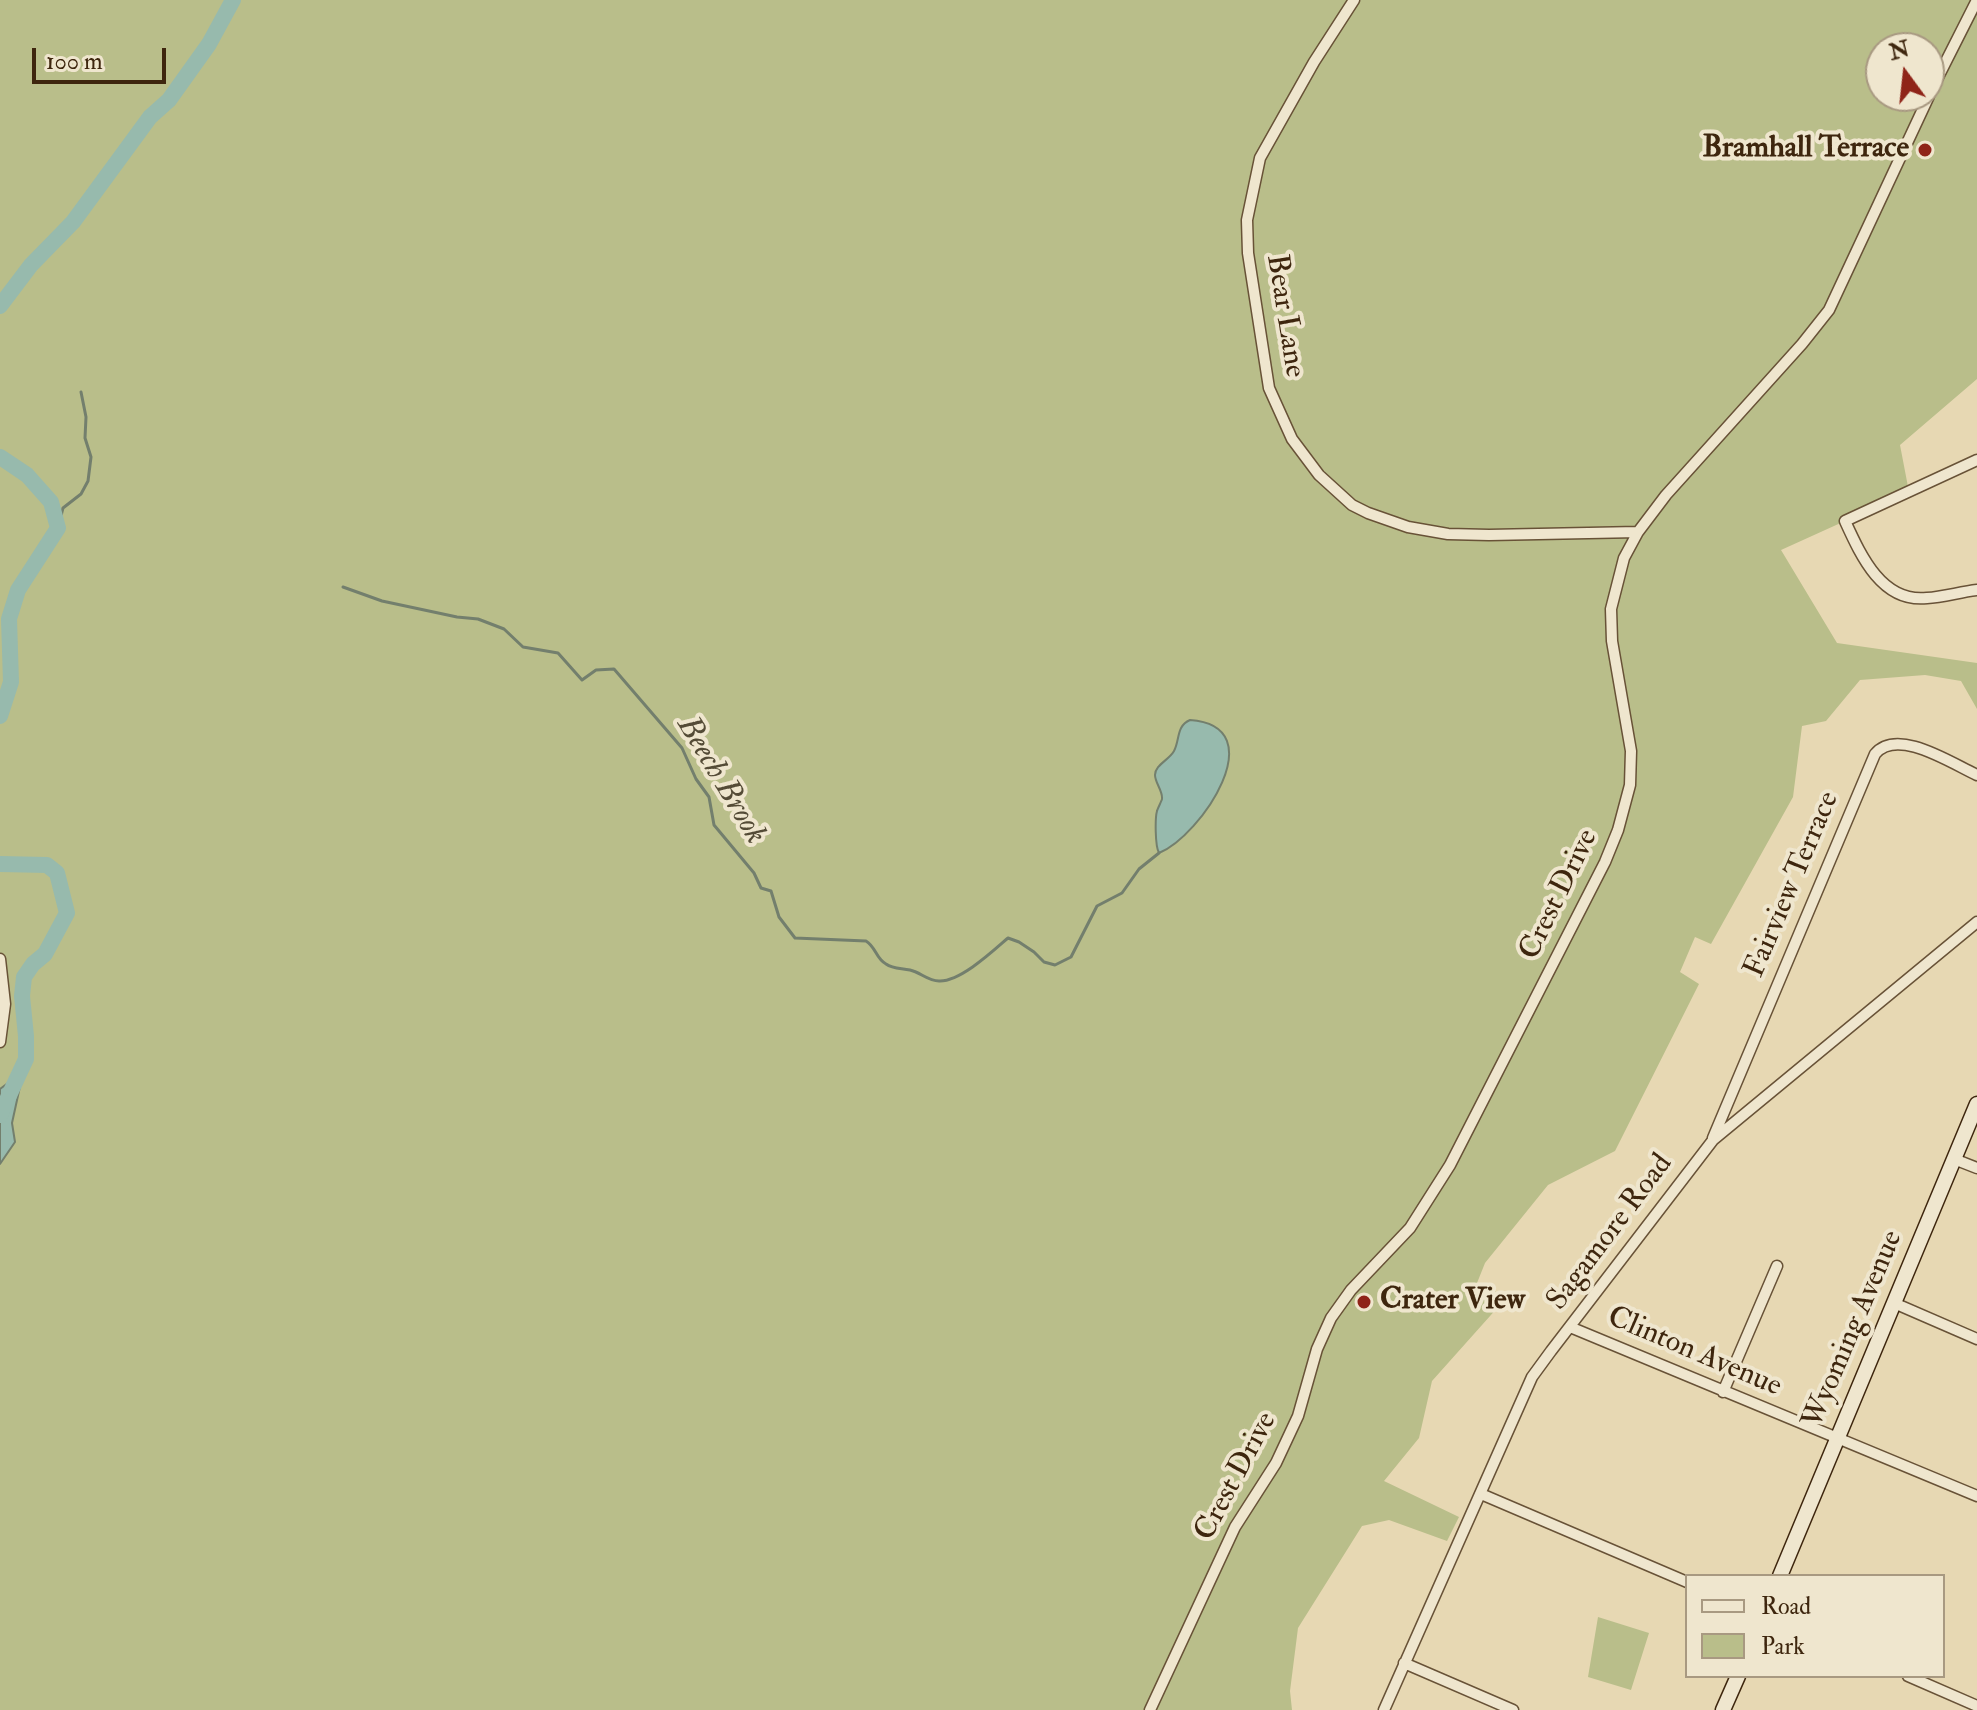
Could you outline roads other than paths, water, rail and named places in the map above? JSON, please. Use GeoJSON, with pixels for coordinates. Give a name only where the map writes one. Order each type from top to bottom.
{"type":"FeatureCollection","features":[{"type":"Feature","properties":{"kind":"main road","name":"Wyoming Avenue"},"geometry":{"type":"LineString","coordinates":[[1781,1574],[1977,1104]]}},
{"type":"Feature","properties":{"kind":"main road"},"geometry":{"type":"LineString","coordinates":[[1723,1710],[1737,1678]]}},
{"type":"Feature","properties":{"kind":"street","name":"Bear Lane"},"geometry":{"type":"LineString","coordinates":[[1354,0],[1314,62],[1260,158],[1247,220],[1254,300],[1269,388],[1292,439],[1319,475],[1352,505],[1408,527],[1475,535],[1638,532]]}},
{"type":"Feature","properties":{"kind":"street","name":"Crest Drive"},"geometry":{"type":"LineString","coordinates":[[1945,64],[1977,0]]}},
{"type":"Feature","properties":{"kind":"street","name":"Crest Drive"},"geometry":{"type":"LineString","coordinates":[[1150,1710],[1235,1527],[1276,1463],[1298,1416],[1317,1349],[1331,1318],[1351,1290],[1410,1228],[1450,1165],[1614,841],[1630,785],[1631,751],[1612,641],[1611,609],[1624,558],[1638,532],[1666,495],[1829,310],[1922,112]]}},
{"type":"Feature","properties":{"kind":"street"},"geometry":{"type":"LineString","coordinates":[[1977,460],[1845,521],[1866,562],[1882,584],[1896,594],[1926,598],[1977,590]]}},
{"type":"Feature","properties":{"kind":"street","name":"Fairview Terrace"},"geometry":{"type":"LineString","coordinates":[[1713,1140],[1875,754],[1888,743],[1903,743],[1977,775]]}},
{"type":"Feature","properties":{"kind":"street","name":"Sagamore Road"},"geometry":{"type":"LineString","coordinates":[[1384,1710],[1532,1377],[1713,1140],[1977,922]]}},
{"type":"Feature","properties":{"kind":"street"},"geometry":{"type":"LineString","coordinates":[[0,959],[5,1004],[0,1042]]}},
{"type":"Feature","properties":{"kind":"street"},"geometry":{"type":"LineString","coordinates":[[1954,1159],[1977,1168]]}},
{"type":"Feature","properties":{"kind":"street"},"geometry":{"type":"LineString","coordinates":[[1723,1392],[1777,1266]]}},
{"type":"Feature","properties":{"kind":"street"},"geometry":{"type":"LineString","coordinates":[[1894,1303],[1977,1339]]}},
{"type":"Feature","properties":{"kind":"street","name":"Clinton Avenue"},"geometry":{"type":"LineString","coordinates":[[1570,1327],[1977,1496]]}},
{"type":"Feature","properties":{"kind":"street"},"geometry":{"type":"LineString","coordinates":[[1481,1494],[1685,1581]]}},
{"type":"Feature","properties":{"kind":"street"},"geometry":{"type":"LineString","coordinates":[[1404,1663],[1513,1710]]}},
{"type":"Feature","properties":{"kind":"street"},"geometry":{"type":"LineString","coordinates":[[1913,1678],[1977,1706]]}},
{"type":"Feature","properties":{"kind":"waterway"},"geometry":{"type":"LineString","coordinates":[[0,306],[31,265],[73,222],[150,117],[169,100],[209,44],[233,0]]}},
{"type":"Feature","properties":{"kind":"waterway"},"geometry":{"type":"LineString","coordinates":[[58,528],[63,508],[81,494],[88,481],[91,457],[85,438],[86,417],[81,392]]}},
{"type":"Feature","properties":{"kind":"waterway"},"geometry":{"type":"LineString","coordinates":[[0,457],[27,475],[51,502],[58,528],[18,590],[9,619],[11,682],[0,716]]}},
{"type":"Feature","properties":{"kind":"waterway","name":"Beech Brook"},"geometry":{"type":"LineString","coordinates":[[343,587],[382,601],[478,619],[504,629],[523,647],[558,653],[582,680],[596,670],[614,669],[682,748],[696,779],[709,797],[714,825],[754,873],[761,888],[771,891],[779,917],[795,938],[866,941],[889,966],[914,971],[935,981],[957,977],[1008,938],[1019,942],[1044,962],[1055,965],[1071,957],[1097,906],[1122,893],[1139,869],[1159,853]]}},
{"type":"Feature","properties":{"kind":"waterway"},"geometry":{"type":"LineString","coordinates":[[0,864],[47,865],[57,873],[67,913],[45,954],[24,977],[22,996],[26,1059],[0,1115]]}},
{"type":"Feature","properties":{"kind":"place","name":"Bramhall Terrace"},"geometry":{"type":"Point","coordinates":[1925,150]}},
{"type":"Feature","properties":{"kind":"place","name":"Crater View"},"geometry":{"type":"Point","coordinates":[1364,1302]}}]}
